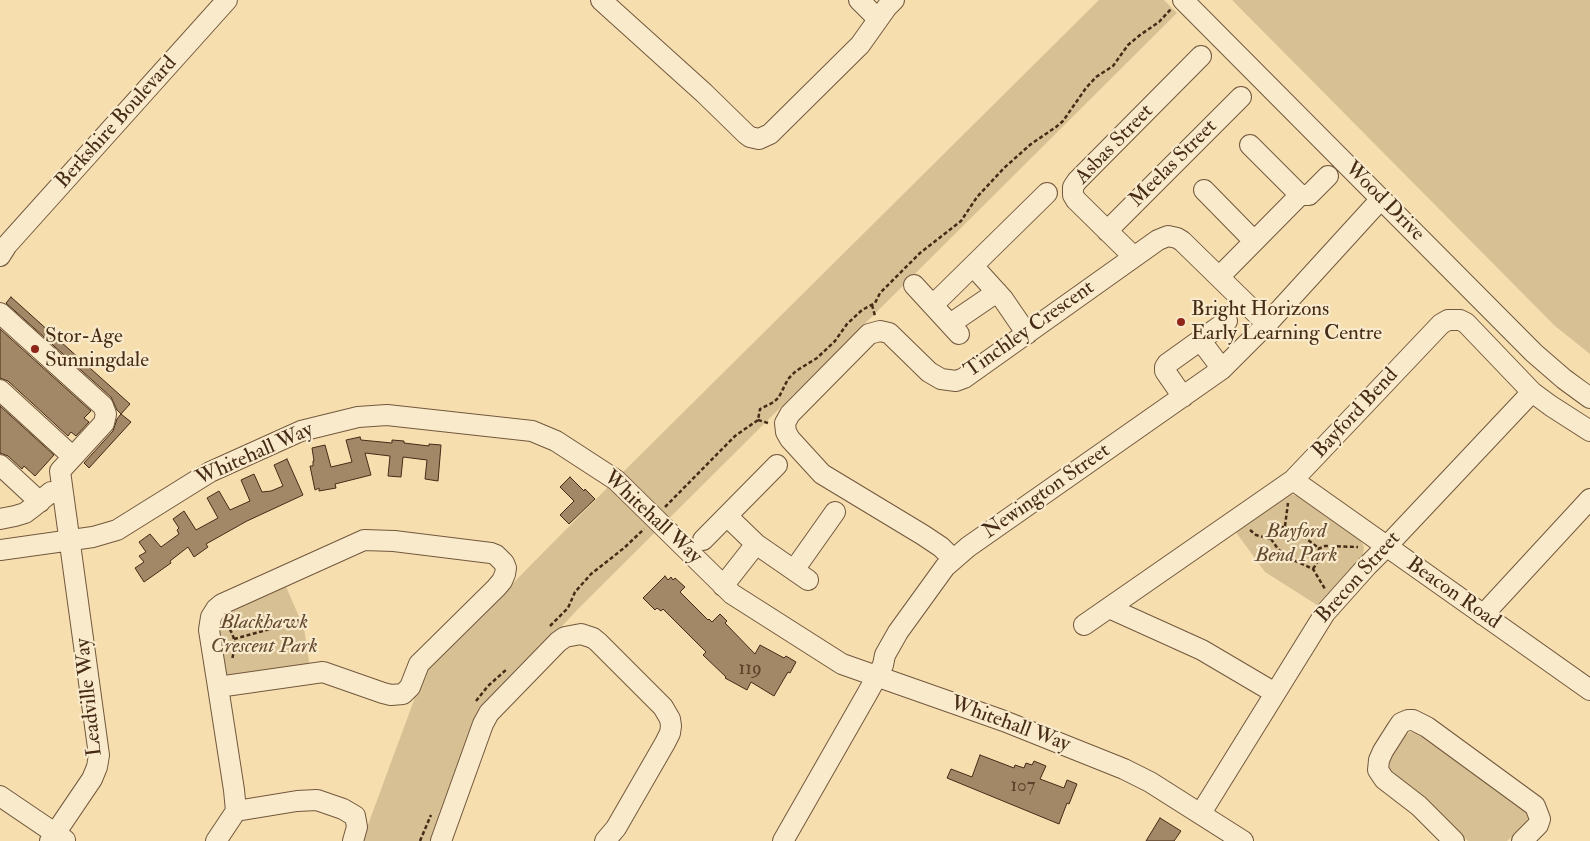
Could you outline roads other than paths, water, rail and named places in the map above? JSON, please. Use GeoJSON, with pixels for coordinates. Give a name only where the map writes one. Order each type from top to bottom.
{"type":"FeatureCollection","features":[{"type":"Feature","properties":{"kind":"street","name":"Berkshire Boulevard"},"geometry":{"type":"LineString","coordinates":[[2,250],[226,0]]}},
{"type":"Feature","properties":{"kind":"street"},"geometry":{"type":"LineString","coordinates":[[601,0],[704,93],[746,134],[759,139],[770,134],[860,45],[894,0]]}},
{"type":"Feature","properties":{"kind":"street"},"geometry":{"type":"LineString","coordinates":[[859,0],[878,19]]}},
{"type":"Feature","properties":{"kind":"street","name":"Wood Drive"},"geometry":{"type":"LineString","coordinates":[[1183,0],[1534,353],[1590,398]]}},
{"type":"Feature","properties":{"kind":"street","name":"Asbas Street"},"geometry":{"type":"LineString","coordinates":[[1134,257],[1076,200],[1072,191],[1074,184],[1201,56]]}},
{"type":"Feature","properties":{"kind":"street","name":"Meelas Street"},"geometry":{"type":"LineString","coordinates":[[1107,231],[1241,97]]}},
{"type":"Feature","properties":{"kind":"street"},"geometry":{"type":"LineString","coordinates":[[1250,145],[1300,196]]}},
{"type":"Feature","properties":{"kind":"street"},"geometry":{"type":"LineString","coordinates":[[1219,277],[1300,196],[1309,195],[1328,176]]}},
{"type":"Feature","properties":{"kind":"street"},"geometry":{"type":"LineString","coordinates":[[1204,190],[1254,241]]}},
{"type":"Feature","properties":{"kind":"street"},"geometry":{"type":"LineString","coordinates":[[933,305],[1048,193]]}},
{"type":"Feature","properties":{"kind":"street","name":"Newington Street"},"geometry":{"type":"LineString","coordinates":[[783,841],[868,694],[885,654],[898,632],[939,574],[968,548],[1222,369],[1381,199]]}},
{"type":"Feature","properties":{"kind":"street","name":"Tinchley Crescent"},"geometry":{"type":"LineString","coordinates":[[954,560],[941,547],[923,535],[822,474],[787,436],[785,423],[790,414],[865,338],[874,332],[890,333],[929,372],[948,381],[956,381],[964,378],[1158,240],[1168,236],[1182,241],[1266,324]]}},
{"type":"Feature","properties":{"kind":"street"},"geometry":{"type":"LineString","coordinates":[[973,266],[1003,298],[1027,334]]}},
{"type":"Feature","properties":{"kind":"street"},"geometry":{"type":"LineString","coordinates":[[914,285],[954,329],[997,292]]}},
{"type":"Feature","properties":{"kind":"street"},"geometry":{"type":"LineString","coordinates":[[0,313],[103,406],[106,414],[104,423],[67,464],[0,390]]}},
{"type":"Feature","properties":{"kind":"street","name":"Bayford Bend"},"geometry":{"type":"LineString","coordinates":[[1084,625],[1293,480],[1440,324],[1448,320],[1460,320],[1466,323],[1532,392],[1590,431]]}},
{"type":"Feature","properties":{"kind":"street"},"geometry":{"type":"LineString","coordinates":[[1183,397],[1165,371],[1165,367],[1227,321]]}},
{"type":"Feature","properties":{"kind":"street"},"geometry":{"type":"LineString","coordinates":[[1201,341],[1222,369]]}},
{"type":"Feature","properties":{"kind":"street","name":"Brecon Street"},"geometry":{"type":"LineString","coordinates":[[1201,813],[1324,613],[1383,545],[1532,392]]}},
{"type":"Feature","properties":{"kind":"street","name":"Whitehall Way"},"geometry":{"type":"LineString","coordinates":[[0,550],[93,538],[117,530],[210,472],[292,435],[358,417],[386,415],[524,430],[556,441],[616,480],[723,586],[741,600],[842,664],[1004,722],[1124,769],[1150,782],[1243,841]]}},
{"type":"Feature","properties":{"kind":"street","name":"Leadville Way"},"geometry":{"type":"LineString","coordinates":[[57,838],[92,779],[99,755],[64,500],[67,464]]}},
{"type":"Feature","properties":{"kind":"street"},"geometry":{"type":"LineString","coordinates":[[0,465],[40,502]]}},
{"type":"Feature","properties":{"kind":"street"},"geometry":{"type":"LineString","coordinates":[[703,540],[777,465]]}},
{"type":"Feature","properties":{"kind":"street","name":"Beacon Road"},"geometry":{"type":"LineString","coordinates":[[1293,480],[1590,690]]}},
{"type":"Feature","properties":{"kind":"street"},"geometry":{"type":"LineString","coordinates":[[0,520],[25,512],[48,494],[54,492],[60,494],[64,500]]}},
{"type":"Feature","properties":{"kind":"street"},"geometry":{"type":"LineString","coordinates":[[1483,615],[1590,499]]}},
{"type":"Feature","properties":{"kind":"street"},"geometry":{"type":"LineString","coordinates":[[728,516],[756,544],[801,575],[835,512]]}},
{"type":"Feature","properties":{"kind":"street"},"geometry":{"type":"LineString","coordinates":[[216,841],[236,810],[209,630],[211,617],[216,609],[222,604],[356,542],[370,540],[387,541],[491,553],[504,563],[506,568],[502,581],[420,664],[410,687],[402,694],[391,695],[383,693],[323,672],[218,687]]}},
{"type":"Feature","properties":{"kind":"street"},"geometry":{"type":"LineString","coordinates":[[723,586],[756,544]]}},
{"type":"Feature","properties":{"kind":"street"},"geometry":{"type":"LineString","coordinates":[[1108,608],[1202,650],[1275,693]]}},
{"type":"Feature","properties":{"kind":"street"},"geometry":{"type":"LineString","coordinates":[[442,841],[483,724],[489,713],[558,642],[565,637],[581,634],[598,642],[663,707],[670,719],[671,726],[670,733],[660,752],[616,828],[605,841]]}},
{"type":"Feature","properties":{"kind":"street"},"geometry":{"type":"LineString","coordinates":[[1454,841],[1419,806],[1384,779],[1378,770],[1379,760],[1396,729],[1408,720],[1420,722],[1535,806],[1540,819],[1538,825],[1522,841]]}},
{"type":"Feature","properties":{"kind":"street"},"geometry":{"type":"LineString","coordinates":[[0,796],[57,838]]}},
{"type":"Feature","properties":{"kind":"street"},"geometry":{"type":"LineString","coordinates":[[236,810],[317,800],[343,809],[354,816],[357,827],[353,841]]}},
{"type":"Feature","properties":{"kind":"place","name":"Bright Horizons Early Learning Centre"},"geometry":{"type":"Point","coordinates":[1181,322]}},
{"type":"Feature","properties":{"kind":"place","name":"Stor-Age Sunningdale"},"geometry":{"type":"Point","coordinates":[35,349]}},
{"type":"Feature","properties":{"kind":"park label","name":"Bayford Bend Park"},"geometry":{"type":"Point","coordinates":[1296,544]}},
{"type":"Feature","properties":{"kind":"park label","name":"Blackhawk Crescent Park"},"geometry":{"type":"Point","coordinates":[264,635]}}]}
